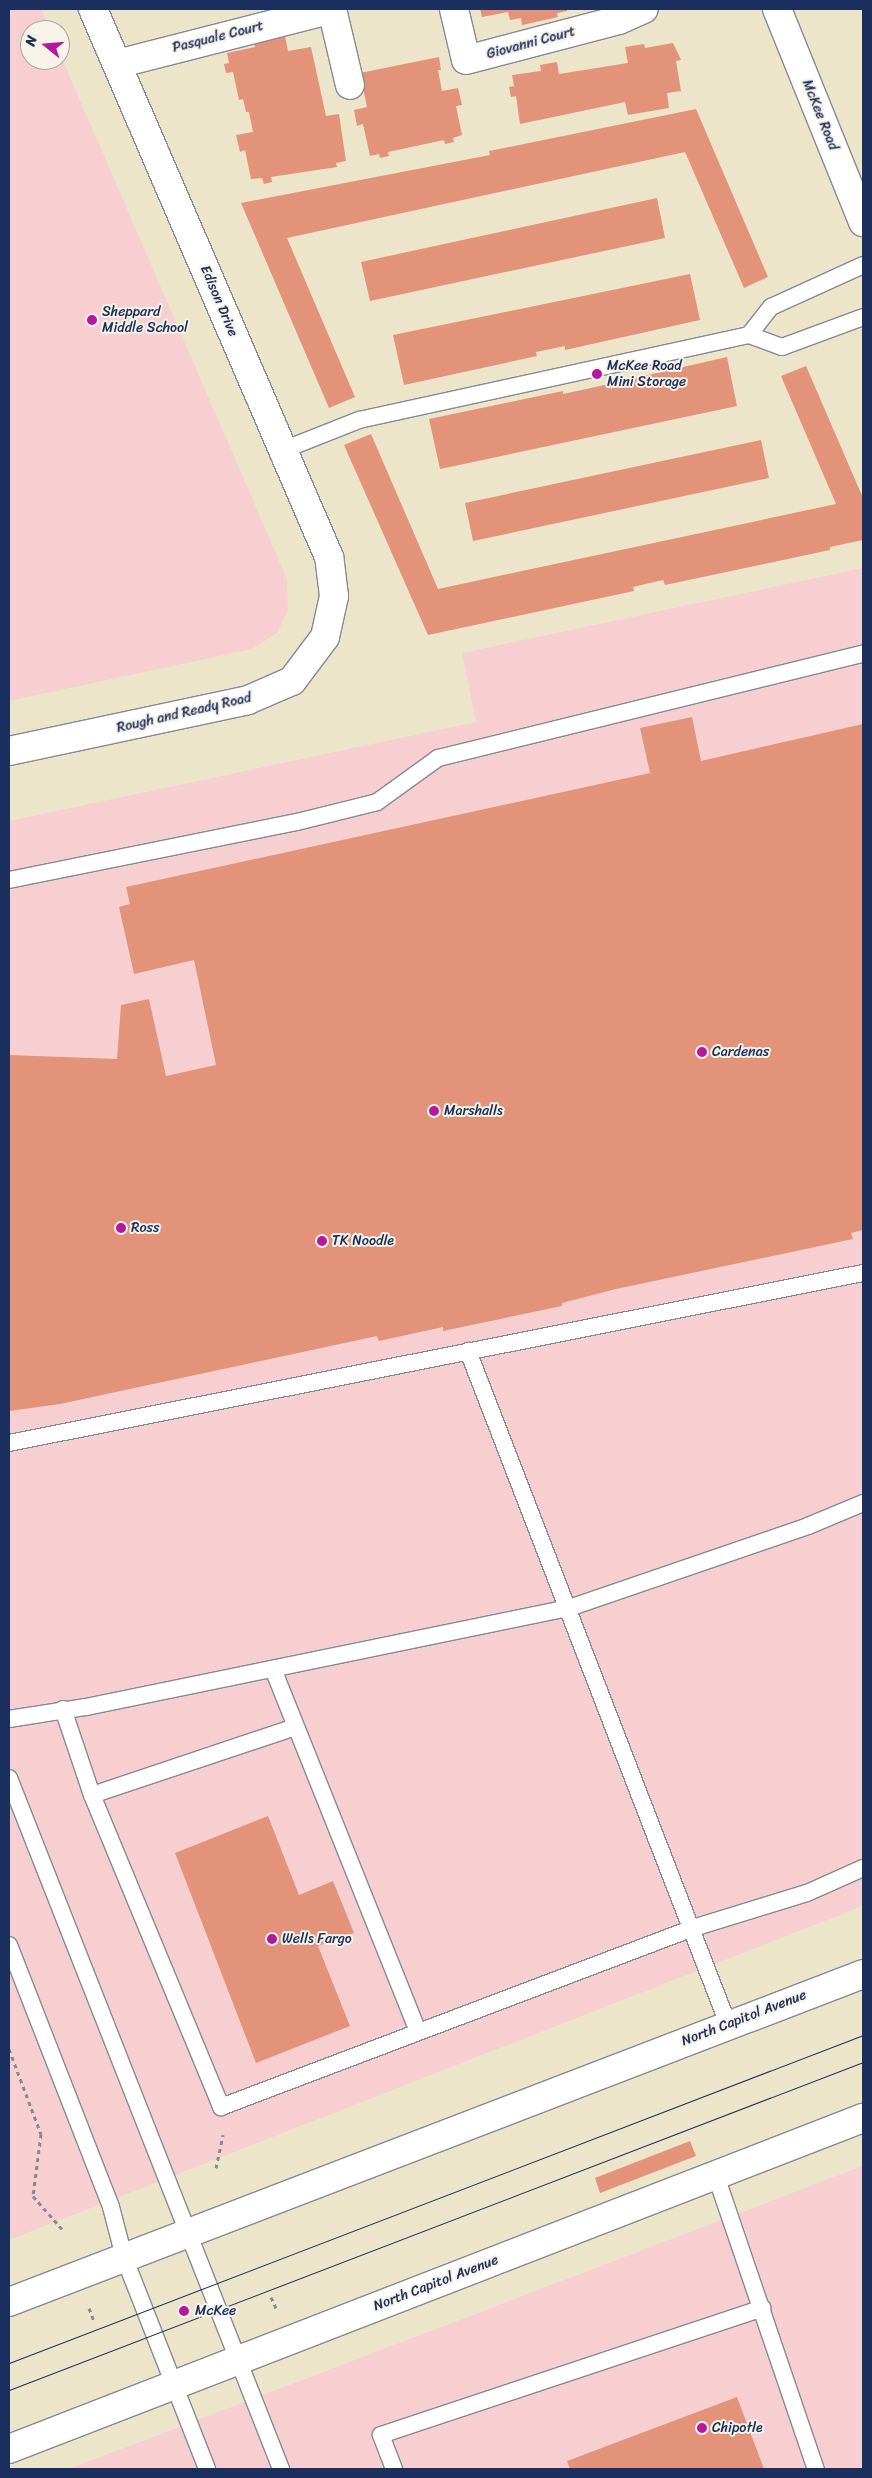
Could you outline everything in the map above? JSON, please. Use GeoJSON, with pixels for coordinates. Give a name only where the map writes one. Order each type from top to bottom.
{"type":"FeatureCollection","features":[{"type":"Feature","properties":{"kind":"main road","name":"Edison Drive"},"geometry":{"type":"LineString","coordinates":[[93,9],[329,557],[334,596]]}},
{"type":"Feature","properties":{"kind":"main road","name":"Pasquale Court"},"geometry":{"type":"LineString","coordinates":[[117,64],[332,9],[350,84]]}},
{"type":"Feature","properties":{"kind":"main road","name":"Giovanni Court"},"geometry":{"type":"LineString","coordinates":[[454,9],[466,60],[619,20],[644,9]]}},
{"type":"Feature","properties":{"kind":"main road","name":"McKee Road"},"geometry":{"type":"LineString","coordinates":[[776,9],[863,222]]}},
{"type":"Feature","properties":{"kind":"main road","name":"Rough and Ready Road"},"geometry":{"type":"LineString","coordinates":[[9,751],[248,700],[292,681],[325,637],[334,596]]}},
{"type":"Feature","properties":{"kind":"main road","name":"North Capitol Avenue"},"geometry":{"type":"LineString","coordinates":[[9,2302],[728,2024],[863,1974]]}},
{"type":"Feature","properties":{"kind":"main road","name":"North Capitol Avenue"},"geometry":{"type":"LineString","coordinates":[[9,2449],[863,2118]]}},
{"type":"Feature","properties":{"kind":"lane"},"geometry":{"type":"LineString","coordinates":[[749,335],[771,307],[863,265]]}},
{"type":"Feature","properties":{"kind":"lane"},"geometry":{"type":"LineString","coordinates":[[283,450],[359,420],[749,335],[782,347],[863,317]]}},
{"type":"Feature","properties":{"kind":"lane"},"geometry":{"type":"LineString","coordinates":[[9,880],[297,822],[377,802],[438,758],[863,654]]}},
{"type":"Feature","properties":{"kind":"lane"},"geometry":{"type":"LineString","coordinates":[[9,1443],[863,1273]]}},
{"type":"Feature","properties":{"kind":"lane"},"geometry":{"type":"LineString","coordinates":[[468,1351],[693,1928],[728,2024]]}},
{"type":"Feature","properties":{"kind":"lane"},"geometry":{"type":"LineString","coordinates":[[9,1719],[63,1709],[86,1707],[568,1608],[808,1526],[863,1503]]}},
{"type":"Feature","properties":{"kind":"lane"},"geometry":{"type":"LineString","coordinates":[[273,1668],[418,2031]]}},
{"type":"Feature","properties":{"kind":"lane"},"geometry":{"type":"LineString","coordinates":[[63,1709],[92,1795],[221,2108],[418,2031],[693,1928],[807,1893],[863,1868]]}},
{"type":"Feature","properties":{"kind":"lane"},"geometry":{"type":"LineString","coordinates":[[92,1795],[295,1727]]}},
{"type":"Feature","properties":{"kind":"lane"},"geometry":{"type":"LineString","coordinates":[[9,1778],[281,2469]]}},
{"type":"Feature","properties":{"kind":"lane"},"geometry":{"type":"LineString","coordinates":[[9,1945],[111,2207],[124,2257],[207,2469]]}},
{"type":"Feature","properties":{"kind":"lane"},"geometry":{"type":"LineString","coordinates":[[716,2176],[816,2469]]}},
{"type":"Feature","properties":{"kind":"lane"},"geometry":{"type":"LineString","coordinates":[[394,2469],[381,2435],[762,2308]]}},
{"type":"Feature","properties":{"kind":"path"},"geometry":{"type":"LineString","coordinates":[[9,2049],[41,2134],[34,2196],[62,2229]]}},
{"type":"Feature","properties":{"kind":"path"},"geometry":{"type":"LineString","coordinates":[[216,2168],[223,2133]]}},
{"type":"Feature","properties":{"kind":"shaded area","name":"Sheppard Middle School"},"geometry":{"type":"Polygon","coordinates":[[[9,9],[41,9],[46,20],[20,20],[20,70],[67,70],[287,579],[288,610],[277,633],[252,649],[9,701],[9,9]]]}},
{"type":"Feature","properties":{"kind":"shaded area"},"geometry":{"type":"Polygon","coordinates":[[[863,568],[863,1906],[9,2240],[9,821],[476,722],[462,653],[863,568]]]}},
{"type":"Feature","properties":{"kind":"shaded area"},"geometry":{"type":"Polygon","coordinates":[[[863,2166],[863,2469],[69,2469],[863,2166]]]}},
{"type":"Feature","properties":{"kind":"building"},"geometry":{"type":"Polygon","coordinates":[[[480,9],[567,9],[567,11],[557,13],[558,17],[522,25],[521,18],[510,20],[508,12],[482,17],[480,9]]]}},
{"type":"Feature","properties":{"kind":"building"},"geometry":{"type":"Polygon","coordinates":[[[285,36],[288,51],[311,47],[326,116],[339,114],[346,161],[336,163],[337,167],[271,177],[272,182],[264,184],[262,178],[251,179],[245,150],[240,152],[236,135],[253,132],[249,112],[246,112],[243,99],[239,100],[233,72],[226,73],[224,64],[229,63],[227,53],[255,47],[254,42],[285,36]]]}},
{"type":"Feature","properties":{"kind":"building"},"geometry":{"type":"Polygon","coordinates":[[[673,43],[681,60],[676,61],[681,91],[667,93],[669,108],[628,115],[625,102],[520,124],[516,96],[511,97],[509,87],[514,86],[512,75],[541,71],[540,65],[557,62],[559,74],[628,63],[625,47],[644,44],[645,48],[673,43]]]}},
{"type":"Feature","properties":{"kind":"building"},"geometry":{"type":"Polygon","coordinates":[[[439,57],[441,70],[438,70],[442,91],[458,88],[462,105],[456,106],[462,135],[453,138],[454,142],[445,144],[444,140],[388,152],[389,156],[380,158],[379,154],[370,156],[363,124],[357,126],[354,110],[367,107],[360,73],[439,57]]]}},
{"type":"Feature","properties":{"kind":"building"},"geometry":{"type":"Polygon","coordinates":[[[696,109],[768,277],[744,288],[685,152],[287,238],[355,397],[329,408],[241,203],[490,155],[489,151],[696,109]]]}},
{"type":"Feature","properties":{"kind":"building"},"geometry":{"type":"Polygon","coordinates":[[[657,198],[665,238],[370,301],[361,262],[657,198]]]}},
{"type":"Feature","properties":{"kind":"building"},"geometry":{"type":"Polygon","coordinates":[[[690,274],[700,320],[565,350],[565,346],[536,352],[537,356],[404,385],[393,335],[690,274]]]}},
{"type":"Feature","properties":{"kind":"building"},"geometry":{"type":"Polygon","coordinates":[[[727,357],[737,406],[440,469],[429,419],[563,391],[563,394],[727,357]]]}},
{"type":"Feature","properties":{"kind":"building"},"geometry":{"type":"Polygon","coordinates":[[[806,366],[863,498],[863,540],[830,547],[830,550],[665,585],[663,580],[633,587],[634,591],[428,635],[344,445],[371,434],[438,589],[836,504],[781,376],[806,366]]]}},
{"type":"Feature","properties":{"kind":"building"},"geometry":{"type":"Polygon","coordinates":[[[761,440],[769,478],[473,541],[465,503],[761,440]]]}},
{"type":"Feature","properties":{"kind":"building"},"geometry":{"type":"Polygon","coordinates":[[[692,717],[701,761],[863,724],[863,1230],[851,1233],[853,1239],[616,1289],[562,1303],[562,1306],[443,1331],[443,1327],[379,1341],[377,1336],[60,1404],[9,1411],[9,1055],[117,1059],[121,1005],[149,999],[166,1076],[216,1065],[194,960],[134,974],[119,907],[130,904],[126,887],[650,773],[640,728],[692,717]]]}},
{"type":"Feature","properties":{"kind":"building","name":"Wells Fargo"},"geometry":{"type":"Polygon","coordinates":[[[268,1816],[299,1895],[333,1881],[354,1933],[318,1946],[350,2026],[256,2063],[175,1853],[268,1816]]]}},
{"type":"Feature","properties":{"kind":"building"},"geometry":{"type":"Polygon","coordinates":[[[690,2141],[696,2156],[600,2193],[595,2178],[690,2141]]]}},
{"type":"Feature","properties":{"kind":"building"},"geometry":{"type":"Polygon","coordinates":[[[737,2397],[764,2469],[570,2469],[567,2461],[737,2397]]]}},
{"type":"Feature","properties":{"kind":"tram line"},"geometry":{"type":"LineString","coordinates":[[9,2363],[863,2035]]}},
{"type":"Feature","properties":{"kind":"tram line"},"geometry":{"type":"LineString","coordinates":[[9,2390],[863,2062]]}},
{"type":"Feature","properties":{"kind":"place","name":"Sheppard Middle School"},"geometry":{"type":"Point","coordinates":[92,320]}},
{"type":"Feature","properties":{"kind":"place","name":"McKee Road Mini Storage"},"geometry":{"type":"Point","coordinates":[597,374]}},
{"type":"Feature","properties":{"kind":"place","name":"Cardenas"},"geometry":{"type":"Point","coordinates":[702,1052]}},
{"type":"Feature","properties":{"kind":"place","name":"Marshalls"},"geometry":{"type":"Point","coordinates":[434,1111]}},
{"type":"Feature","properties":{"kind":"place","name":"Ross"},"geometry":{"type":"Point","coordinates":[121,1228]}},
{"type":"Feature","properties":{"kind":"place","name":"TK Noodle"},"geometry":{"type":"Point","coordinates":[322,1241]}},
{"type":"Feature","properties":{"kind":"place","name":"Wells Fargo"},"geometry":{"type":"Point","coordinates":[272,1939]}},
{"type":"Feature","properties":{"kind":"place","name":"McKee"},"geometry":{"type":"Point","coordinates":[184,2311]}},
{"type":"Feature","properties":{"kind":"place","name":"Chipotle"},"geometry":{"type":"Point","coordinates":[702,2428]}}]}
